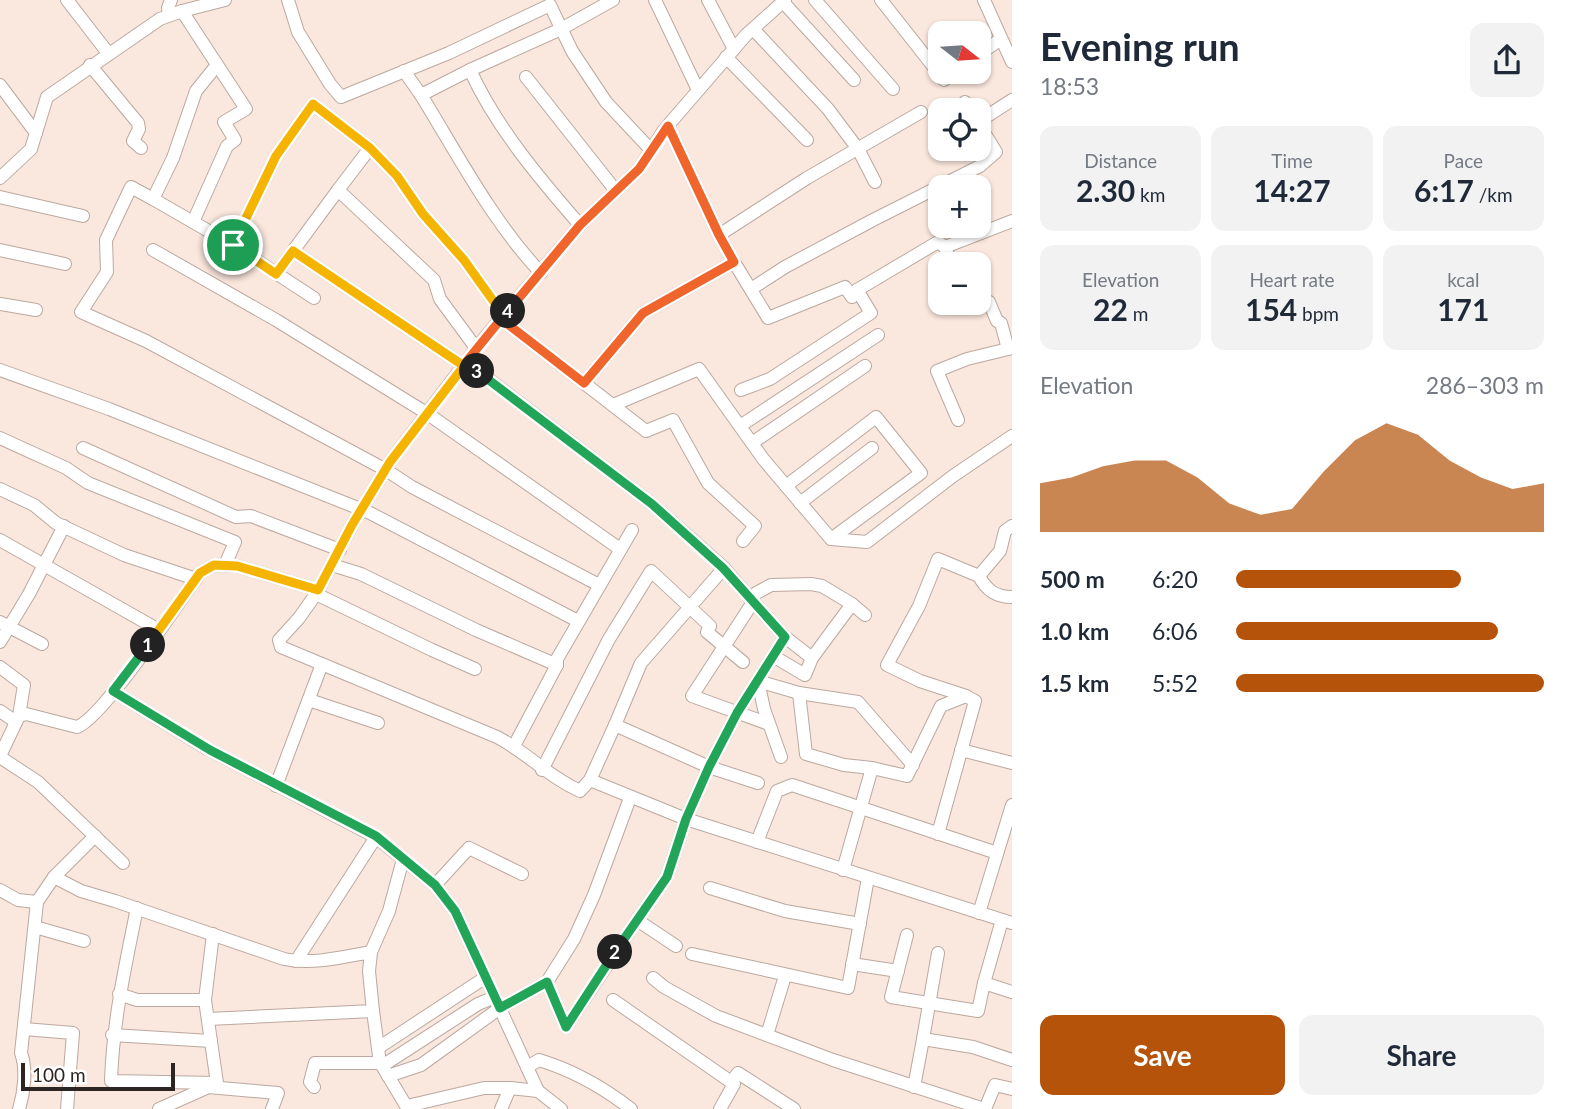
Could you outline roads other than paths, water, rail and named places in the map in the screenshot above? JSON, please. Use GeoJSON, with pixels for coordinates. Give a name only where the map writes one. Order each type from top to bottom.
{"type":"FeatureCollection","features":[{"type":"Feature","properties":{"kind":"street"},"geometry":{"type":"LineString","coordinates":[[67,0],[108,53]]}},
{"type":"Feature","properties":{"kind":"street"},"geometry":{"type":"LineString","coordinates":[[171,0],[168,8],[176,13],[217,65],[246,109],[223,122],[235,140],[227,146],[193,222]]}},
{"type":"Feature","properties":{"kind":"street"},"geometry":{"type":"LineString","coordinates":[[0,178],[31,149],[47,97],[160,19],[225,0]]}},
{"type":"Feature","properties":{"kind":"street"},"geometry":{"type":"LineString","coordinates":[[288,0],[298,32],[330,84],[341,96],[449,54],[550,5],[572,51],[606,102],[651,150]]}},
{"type":"Feature","properties":{"kind":"street"},"geometry":{"type":"LineString","coordinates":[[421,95],[561,29],[613,0]]}},
{"type":"Feature","properties":{"kind":"street"},"geometry":{"type":"LineString","coordinates":[[655,0],[698,90]]}},
{"type":"Feature","properties":{"kind":"street"},"geometry":{"type":"LineString","coordinates":[[708,0],[730,53],[807,140]]}},
{"type":"Feature","properties":{"kind":"street"},"geometry":{"type":"LineString","coordinates":[[764,0],[770,13]]}},
{"type":"Feature","properties":{"kind":"street"},"geometry":{"type":"LineString","coordinates":[[815,0],[893,89]]}},
{"type":"Feature","properties":{"kind":"street"},"geometry":{"type":"LineString","coordinates":[[881,0],[928,60]]}},
{"type":"Feature","properties":{"kind":"street"},"geometry":{"type":"LineString","coordinates":[[984,0],[1004,35],[1012,62]]}},
{"type":"Feature","properties":{"kind":"street"},"geometry":{"type":"LineString","coordinates":[[723,568],[641,663],[590,780],[580,791],[542,770],[514,746],[279,643],[317,592],[386,470],[476,348],[580,225],[639,169],[668,126],[753,29],[784,1],[854,79]]}},
{"type":"Feature","properties":{"kind":"street"},"geometry":{"type":"LineString","coordinates":[[753,29],[828,108],[858,149],[875,182]]}},
{"type":"Feature","properties":{"kind":"street"},"geometry":{"type":"LineString","coordinates":[[90,65],[138,123],[139,129],[133,141],[141,148]]}},
{"type":"Feature","properties":{"kind":"street"},"geometry":{"type":"LineString","coordinates":[[153,200],[173,158],[196,91],[217,65]]}},
{"type":"Feature","properties":{"kind":"street"},"geometry":{"type":"LineString","coordinates":[[470,70],[480,92],[541,180],[580,225]]}},
{"type":"Feature","properties":{"kind":"street"},"geometry":{"type":"LineString","coordinates":[[404,71],[522,253],[541,273]]}},
{"type":"Feature","properties":{"kind":"street"},"geometry":{"type":"LineString","coordinates":[[526,77],[616,191]]}},
{"type":"Feature","properties":{"kind":"street"},"geometry":{"type":"LineString","coordinates":[[0,85],[36,133]]}},
{"type":"Feature","properties":{"kind":"street"},"geometry":{"type":"LineString","coordinates":[[991,114],[1012,100]]}},
{"type":"Feature","properties":{"kind":"street"},"geometry":{"type":"LineString","coordinates":[[233,245],[276,156],[313,104],[370,148],[397,176],[423,214],[464,260],[502,318],[646,431],[673,420],[708,483],[755,526],[743,541]]}},
{"type":"Feature","properties":{"kind":"street"},"geometry":{"type":"LineString","coordinates":[[719,235],[920,112]]}},
{"type":"Feature","properties":{"kind":"street"},"geometry":{"type":"LineString","coordinates":[[668,126],[719,235],[768,318],[845,287],[852,297],[858,290],[938,242],[947,252]]}},
{"type":"Feature","properties":{"kind":"street"},"geometry":{"type":"LineString","coordinates":[[276,274],[370,148]]}},
{"type":"Feature","properties":{"kind":"street"},"geometry":{"type":"LineString","coordinates":[[751,289],[785,267],[873,219],[986,161]]}},
{"type":"Feature","properties":{"kind":"street"},"geometry":{"type":"LineString","coordinates":[[314,298],[233,245],[131,187],[106,240],[107,272],[81,312],[145,341],[386,470],[412,487],[599,585]]}},
{"type":"Feature","properties":{"kind":"street"},"geometry":{"type":"LineString","coordinates":[[338,190],[434,280],[440,299],[476,348]]}},
{"type":"Feature","properties":{"kind":"street"},"geometry":{"type":"LineString","coordinates":[[0,197],[83,216]]}},
{"type":"Feature","properties":{"kind":"street"},"geometry":{"type":"LineString","coordinates":[[945,247],[1012,221]]}},
{"type":"Feature","properties":{"kind":"street"},"geometry":{"type":"LineString","coordinates":[[0,250],[65,264]]}},
{"type":"Feature","properties":{"kind":"street"},"geometry":{"type":"LineString","coordinates":[[153,250],[276,320],[428,414],[620,549]]}},
{"type":"Feature","properties":{"kind":"street"},"geometry":{"type":"LineString","coordinates":[[293,251],[465,364],[652,504],[723,568],[785,637],[812,658]]}},
{"type":"Feature","properties":{"kind":"street"},"geometry":{"type":"LineString","coordinates":[[584,383],[643,313],[734,262]]}},
{"type":"Feature","properties":{"kind":"street"},"geometry":{"type":"LineString","coordinates":[[741,390],[770,379],[872,313],[858,290]]}},
{"type":"Feature","properties":{"kind":"street"},"geometry":{"type":"LineString","coordinates":[[0,304],[36,310]]}},
{"type":"Feature","properties":{"kind":"street"},"geometry":{"type":"LineString","coordinates":[[958,420],[937,370],[967,359],[1010,349],[1001,323],[997,321],[991,307]]}},
{"type":"Feature","properties":{"kind":"street"},"geometry":{"type":"LineString","coordinates":[[740,426],[878,335]]}},
{"type":"Feature","properties":{"kind":"street"},"geometry":{"type":"LineString","coordinates":[[751,443],[864,366]]}},
{"type":"Feature","properties":{"kind":"street"},"geometry":{"type":"LineString","coordinates":[[613,405],[699,369],[751,443],[831,539],[867,542],[1012,436]]}},
{"type":"Feature","properties":{"kind":"street"},"geometry":{"type":"LineString","coordinates":[[0,370],[108,409],[368,512],[578,621]]}},
{"type":"Feature","properties":{"kind":"street"},"geometry":{"type":"LineString","coordinates":[[786,486],[876,417],[921,473],[831,539]]}},
{"type":"Feature","properties":{"kind":"street"},"geometry":{"type":"LineString","coordinates":[[0,438],[66,468],[88,483],[235,542],[225,565]]}},
{"type":"Feature","properties":{"kind":"street"},"geometry":{"type":"LineString","coordinates":[[83,448],[236,517],[251,516],[340,550]]}},
{"type":"Feature","properties":{"kind":"street"},"geometry":{"type":"LineString","coordinates":[[800,503],[872,448]]}},
{"type":"Feature","properties":{"kind":"street"},"geometry":{"type":"LineString","coordinates":[[0,489],[34,505],[64,526],[124,555],[196,579]]}},
{"type":"Feature","properties":{"kind":"street"},"geometry":{"type":"LineString","coordinates":[[0,642],[4,624],[44,565],[64,526]]}},
{"type":"Feature","properties":{"kind":"street"},"geometry":{"type":"LineString","coordinates":[[979,576],[1000,551],[1005,531],[1012,526]]}},
{"type":"Feature","properties":{"kind":"street"},"geometry":{"type":"LineString","coordinates":[[514,746],[557,664],[557,659],[632,530]]}},
{"type":"Feature","properties":{"kind":"street"},"geometry":{"type":"LineString","coordinates":[[0,540],[159,630]]}},
{"type":"Feature","properties":{"kind":"street"},"geometry":{"type":"LineString","coordinates":[[938,834],[975,701],[920,681],[887,665],[919,606],[938,559],[979,576],[985,589],[1003,597],[1012,597]]}},
{"type":"Feature","properties":{"kind":"street"},"geometry":{"type":"LineString","coordinates":[[18,719],[26,714],[76,727],[84,724],[113,691],[200,573],[214,565],[237,566],[317,592],[475,669]]}},
{"type":"Feature","properties":{"kind":"street"},"geometry":{"type":"LineString","coordinates":[[332,565],[361,575],[476,630],[557,664]]}},
{"type":"Feature","properties":{"kind":"street"},"geometry":{"type":"LineString","coordinates":[[542,770],[609,639],[651,571],[710,626],[707,632],[743,662]]}},
{"type":"Feature","properties":{"kind":"street"},"geometry":{"type":"LineString","coordinates":[[769,724],[692,696],[725,647],[751,600],[771,585],[811,584],[822,586],[865,615]]}},
{"type":"Feature","properties":{"kind":"street"},"geometry":{"type":"LineString","coordinates":[[773,656],[804,676],[812,658],[852,604]]}},
{"type":"Feature","properties":{"kind":"street"},"geometry":{"type":"LineString","coordinates":[[4,624],[42,644]]}},
{"type":"Feature","properties":{"kind":"street"},"geometry":{"type":"LineString","coordinates":[[547,982],[566,1027],[667,877],[686,819],[709,767],[737,713],[785,637]]}},
{"type":"Feature","properties":{"kind":"street"},"geometry":{"type":"LineString","coordinates":[[276,786],[322,664]]}},
{"type":"Feature","properties":{"kind":"street"},"geometry":{"type":"LineString","coordinates":[[0,667],[24,685],[18,719],[0,757],[38,782],[122,863]]}},
{"type":"Feature","properties":{"kind":"street"},"geometry":{"type":"LineString","coordinates":[[758,681],[799,693],[858,702],[913,765]]}},
{"type":"Feature","properties":{"kind":"street"},"geometry":{"type":"LineString","coordinates":[[758,681],[781,757]]}},
{"type":"Feature","properties":{"kind":"street"},"geometry":{"type":"LineString","coordinates":[[113,691],[206,748],[376,836],[435,885],[455,911],[538,1091],[561,1109]]}},
{"type":"Feature","properties":{"kind":"street"},"geometry":{"type":"LineString","coordinates":[[799,693],[806,754],[844,765],[907,776],[941,706],[966,696]]}},
{"type":"Feature","properties":{"kind":"street"},"geometry":{"type":"LineString","coordinates":[[309,700],[378,723]]}},
{"type":"Feature","properties":{"kind":"street"},"geometry":{"type":"LineString","coordinates":[[0,711],[18,719]]}},
{"type":"Feature","properties":{"kind":"street"},"geometry":{"type":"LineString","coordinates":[[615,725],[709,767],[758,783]]}},
{"type":"Feature","properties":{"kind":"street"},"geometry":{"type":"LineString","coordinates":[[961,750],[1012,763]]}},
{"type":"Feature","properties":{"kind":"street"},"geometry":{"type":"LineString","coordinates":[[843,870],[872,768]]}},
{"type":"Feature","properties":{"kind":"street"},"geometry":{"type":"LineString","coordinates":[[590,780],[686,819],[1007,922],[984,984],[978,1011],[891,997],[907,935]]}},
{"type":"Feature","properties":{"kind":"street"},"geometry":{"type":"LineString","coordinates":[[757,842],[778,791],[792,785],[997,853]]}},
{"type":"Feature","properties":{"kind":"street"},"geometry":{"type":"LineString","coordinates":[[314,1087],[310,1082],[315,1063],[384,1068],[421,1065],[498,1003],[547,982],[574,939],[594,895],[630,798]]}},
{"type":"Feature","properties":{"kind":"street"},"geometry":{"type":"LineString","coordinates":[[978,913],[1012,806]]}},
{"type":"Feature","properties":{"kind":"street"},"geometry":{"type":"LineString","coordinates":[[19,1109],[24,1060],[21,1053],[37,902],[54,877],[95,836]]}},
{"type":"Feature","properties":{"kind":"street"},"geometry":{"type":"LineString","coordinates":[[296,961],[376,836]]}},
{"type":"Feature","properties":{"kind":"street"},"geometry":{"type":"LineString","coordinates":[[435,885],[469,848],[522,874]]}},
{"type":"Feature","properties":{"kind":"street"},"geometry":{"type":"LineString","coordinates":[[403,859],[389,911],[371,952],[369,971],[378,1048],[384,1068],[407,1108],[484,1088],[510,1087],[538,1091]]}},
{"type":"Feature","properties":{"kind":"street"},"geometry":{"type":"LineString","coordinates":[[54,877],[81,891],[272,956],[296,961],[371,952]]}},
{"type":"Feature","properties":{"kind":"street"},"geometry":{"type":"LineString","coordinates":[[692,954],[848,988],[868,878]]}},
{"type":"Feature","properties":{"kind":"street"},"geometry":{"type":"LineString","coordinates":[[710,888],[785,911],[860,924]]}},
{"type":"Feature","properties":{"kind":"street"},"geometry":{"type":"LineString","coordinates":[[0,892],[18,901],[37,902]]}},
{"type":"Feature","properties":{"kind":"street"},"geometry":{"type":"LineString","coordinates":[[137,908],[112,1035],[111,1081],[212,1085],[278,1093],[272,1109]]}},
{"type":"Feature","properties":{"kind":"street"},"geometry":{"type":"LineString","coordinates":[[637,920],[676,946]]}},
{"type":"Feature","properties":{"kind":"street"},"geometry":{"type":"LineString","coordinates":[[34,927],[84,940]]}},
{"type":"Feature","properties":{"kind":"street"},"geometry":{"type":"LineString","coordinates":[[212,1085],[211,1041],[205,1000],[213,934]]}},
{"type":"Feature","properties":{"kind":"street"},"geometry":{"type":"LineString","coordinates":[[914,1087],[938,953]]}},
{"type":"Feature","properties":{"kind":"street"},"geometry":{"type":"LineString","coordinates":[[852,964],[898,971]]}},
{"type":"Feature","properties":{"kind":"street"},"geometry":{"type":"LineString","coordinates":[[768,1035],[785,975]]}},
{"type":"Feature","properties":{"kind":"street"},"geometry":{"type":"LineString","coordinates":[[378,1048],[486,977]]}},
{"type":"Feature","properties":{"kind":"street"},"geometry":{"type":"LineString","coordinates":[[653,978],[716,1016],[833,1060],[984,1109],[995,1085],[1012,1089]]}},
{"type":"Feature","properties":{"kind":"street"},"geometry":{"type":"LineString","coordinates":[[984,984],[1012,992]]}},
{"type":"Feature","properties":{"kind":"street"},"geometry":{"type":"LineString","coordinates":[[119,994],[137,1000],[205,1000]]}},
{"type":"Feature","properties":{"kind":"street"},"geometry":{"type":"LineString","coordinates":[[613,1000],[734,1084],[720,1109]]}},
{"type":"Feature","properties":{"kind":"street"},"geometry":{"type":"LineString","coordinates":[[384,1068],[478,1004],[498,1003]]}},
{"type":"Feature","properties":{"kind":"street"},"geometry":{"type":"LineString","coordinates":[[208,1019],[373,1011]]}},
{"type":"Feature","properties":{"kind":"street"},"geometry":{"type":"LineString","coordinates":[[24,1029],[73,1032],[67,1109]]}},
{"type":"Feature","properties":{"kind":"street"},"geometry":{"type":"LineString","coordinates":[[112,1035],[211,1041]]}},
{"type":"Feature","properties":{"kind":"street"},"geometry":{"type":"LineString","coordinates":[[923,1039],[973,1047],[1012,1060]]}},
{"type":"Feature","properties":{"kind":"street"},"geometry":{"type":"LineString","coordinates":[[527,1066],[539,1060],[556,1065],[603,1088],[631,1109]]}},
{"type":"Feature","properties":{"kind":"street"},"geometry":{"type":"LineString","coordinates":[[731,1082],[738,1073],[794,1109]]}},
{"type":"Feature","properties":{"kind":"street"},"geometry":{"type":"LineString","coordinates":[[159,1109],[212,1085]]}},
{"type":"Feature","properties":{"kind":"street"},"geometry":{"type":"LineString","coordinates":[[501,1109],[510,1087]]}}]}
